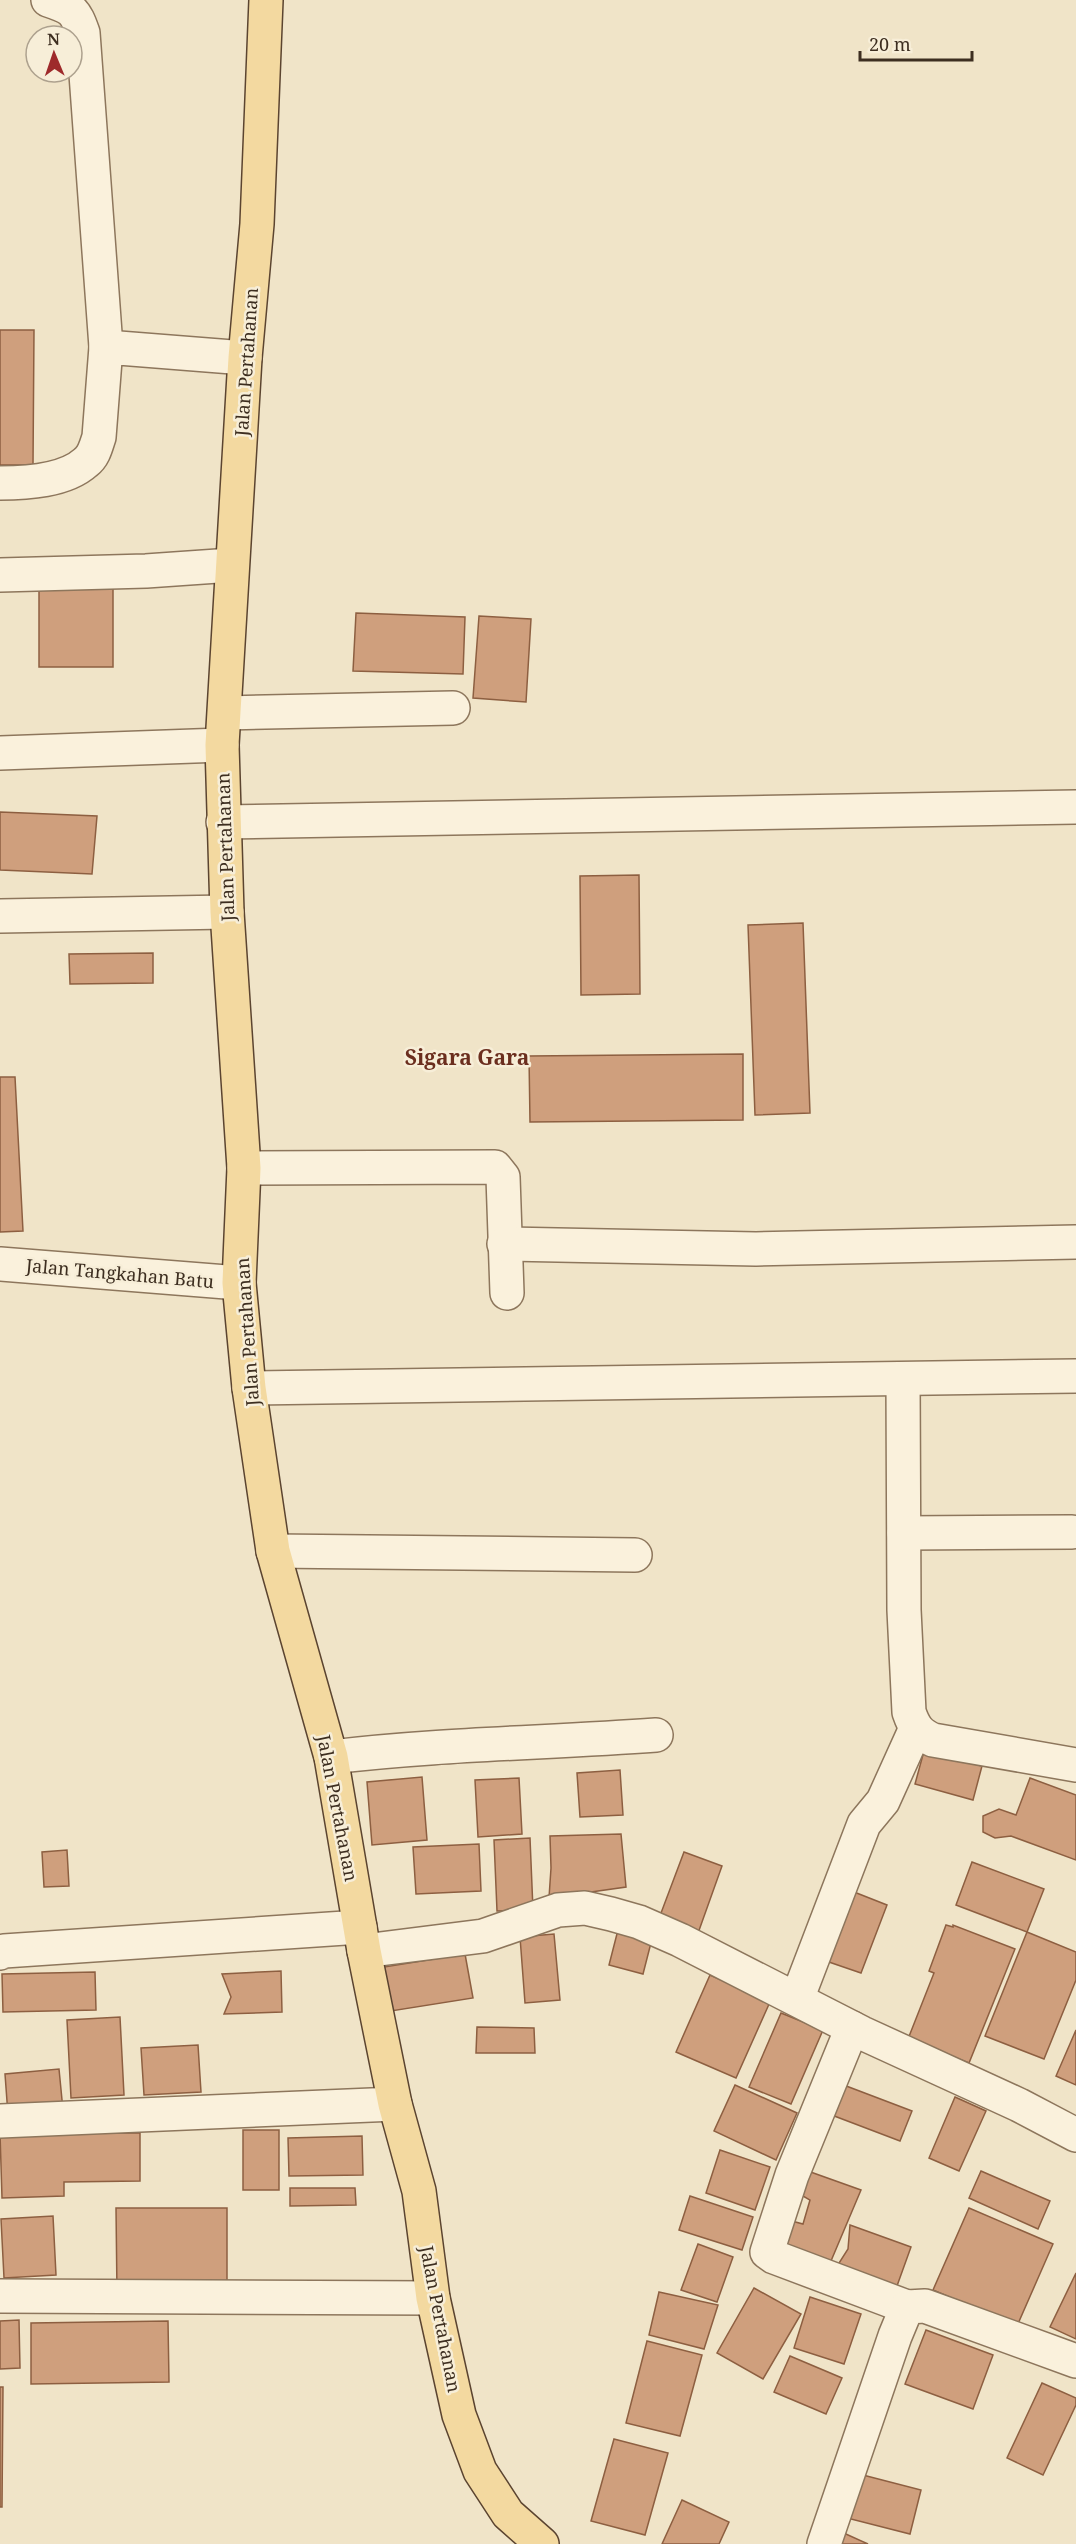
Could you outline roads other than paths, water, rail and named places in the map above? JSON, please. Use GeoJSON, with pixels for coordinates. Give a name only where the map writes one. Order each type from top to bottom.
{"type":"FeatureCollection","features":[{"type":"Feature","properties":{"kind":"main road","name":"Jalan Pertahanan"},"geometry":{"type":"LineString","coordinates":[[266,0],[257,224],[245,358],[222,745],[227,912],[243,1168],[239,1283],[249,1388],[273,1551],[331,1757],[362,1939],[395,2104],[419,2191],[433,2298],[459,2415],[480,2471],[508,2514],[542,2544]]}},
{"type":"Feature","properties":{"kind":"street"},"geometry":{"type":"LineString","coordinates":[[0,483],[57,477],[72,472],[87,462],[95,450],[99,437],[106,347],[83,33],[77,14],[63,5],[48,0]]}},
{"type":"Feature","properties":{"kind":"street"},"geometry":{"type":"LineString","coordinates":[[106,347],[245,358]]}},
{"type":"Feature","properties":{"kind":"street"},"geometry":{"type":"LineString","coordinates":[[0,575],[146,571],[232,565]]}},
{"type":"Feature","properties":{"kind":"street"},"geometry":{"type":"LineString","coordinates":[[225,713],[453,708]]}},
{"type":"Feature","properties":{"kind":"street"},"geometry":{"type":"LineString","coordinates":[[0,753],[222,745]]}},
{"type":"Feature","properties":{"kind":"street"},"geometry":{"type":"LineString","coordinates":[[223,822],[1076,807]]}},
{"type":"Feature","properties":{"kind":"street"},"geometry":{"type":"LineString","coordinates":[[0,916],[227,912]]}},
{"type":"Feature","properties":{"kind":"street"},"geometry":{"type":"LineString","coordinates":[[243,1168],[495,1167],[503,1177],[507,1293]]}},
{"type":"Feature","properties":{"kind":"street"},"geometry":{"type":"LineString","coordinates":[[504,1244],[756,1249],[1076,1242]]}},
{"type":"Feature","properties":{"kind":"street","name":"Jalan Tangkahan Batu"},"geometry":{"type":"LineString","coordinates":[[0,1264],[239,1283]]}},
{"type":"Feature","properties":{"kind":"street"},"geometry":{"type":"LineString","coordinates":[[249,1388],[1076,1376]]}},
{"type":"Feature","properties":{"kind":"street"},"geometry":{"type":"LineString","coordinates":[[903,1379],[904,1610],[909,1712],[916,1728],[922,1735],[933,1740],[1076,1765]]}},
{"type":"Feature","properties":{"kind":"street"},"geometry":{"type":"LineString","coordinates":[[904,1533],[1072,1532]]}},
{"type":"Feature","properties":{"kind":"street"},"geometry":{"type":"LineString","coordinates":[[273,1551],[635,1555]]}},
{"type":"Feature","properties":{"kind":"street"},"geometry":{"type":"LineString","coordinates":[[796,1999],[864,1824],[883,1801],[916,1728]]}},
{"type":"Feature","properties":{"kind":"street"},"geometry":{"type":"LineString","coordinates":[[331,1757],[406,1748],[656,1735]]}},
{"type":"Feature","properties":{"kind":"street"},"geometry":{"type":"LineString","coordinates":[[0,1953],[4,1951],[483,1936],[558,1910],[585,1908],[639,1922],[852,2028],[1019,2105],[1076,2135]]}},
{"type":"Feature","properties":{"kind":"street"},"geometry":{"type":"LineString","coordinates":[[852,2028],[792,2175],[767,2252],[774,2257],[907,2307],[925,2306],[1076,2361]]}},
{"type":"Feature","properties":{"kind":"street"},"geometry":{"type":"LineString","coordinates":[[0,2121],[395,2104]]}},
{"type":"Feature","properties":{"kind":"street"},"geometry":{"type":"LineString","coordinates":[[0,2296],[433,2298]]}},
{"type":"Feature","properties":{"kind":"street"},"geometry":{"type":"LineString","coordinates":[[824,2544],[907,2307]]}},
{"type":"Feature","properties":{"kind":"district","name":"Sigara Gara"},"geometry":{"type":"Point","coordinates":[467,1057]}}]}
